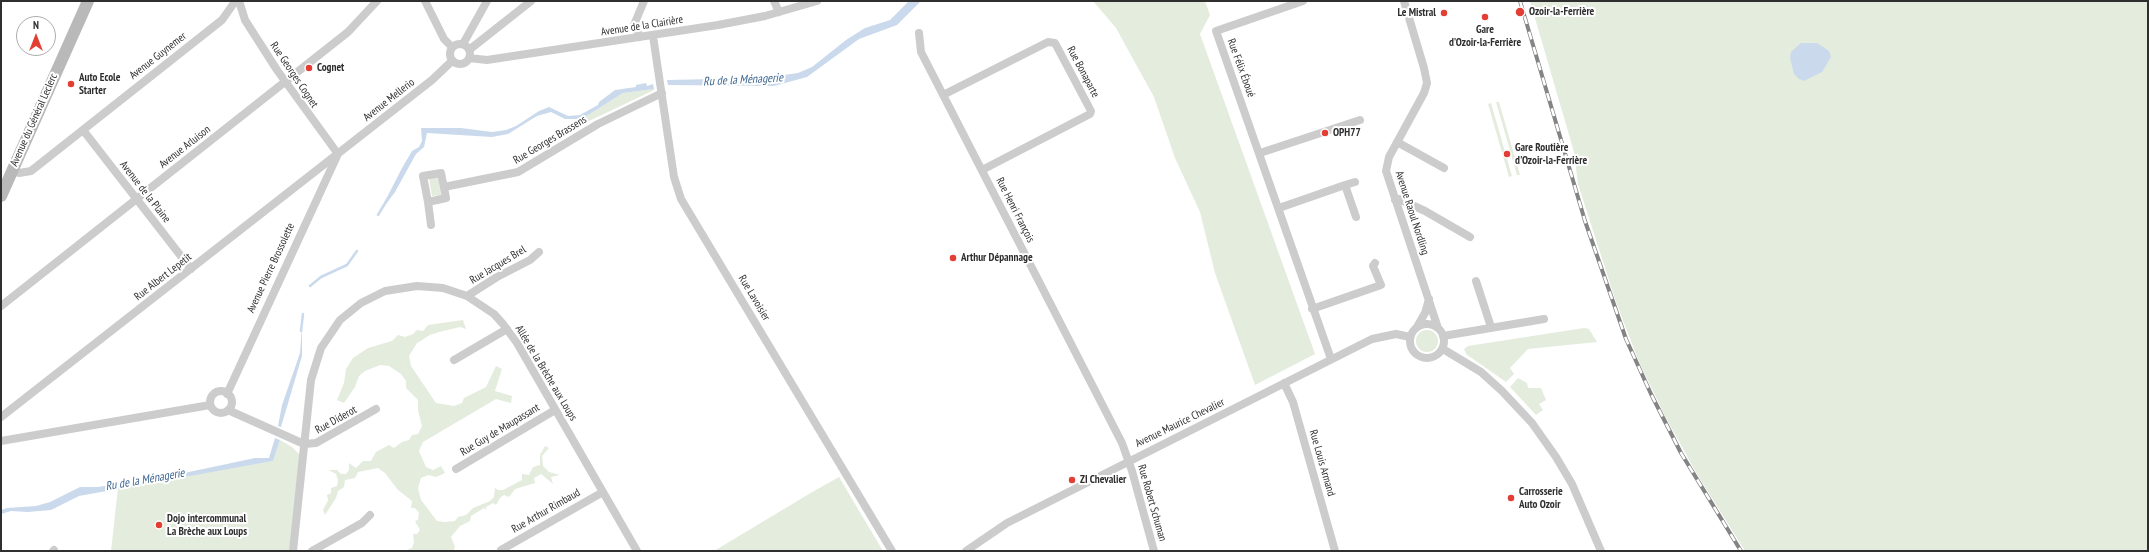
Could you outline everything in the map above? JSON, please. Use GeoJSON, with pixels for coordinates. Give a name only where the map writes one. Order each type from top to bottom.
{"type":"FeatureCollection","features":[{"type":"Feature","properties":{"kind":"street","name":"Avenue du Général Leclerc"},"geometry":{"type":"LineString","coordinates":[[1,196],[88,1]]}},
{"type":"Feature","properties":{"kind":"street","name":"Avenue Arluison"},"geometry":{"type":"LineString","coordinates":[[1,306],[348,32],[377,1]]}},
{"type":"Feature","properties":{"kind":"street"},"geometry":{"type":"LineString","coordinates":[[425,1],[444,39],[452,47]]}},
{"type":"Feature","properties":{"kind":"street"},"geometry":{"type":"LineString","coordinates":[[467,51],[457,44],[452,47],[449,53],[452,61],[461,65],[467,51],[487,1]]}},
{"type":"Feature","properties":{"kind":"street"},"geometry":{"type":"LineString","coordinates":[[467,51],[531,1]]}},
{"type":"Feature","properties":{"kind":"street"},"geometry":{"type":"LineString","coordinates":[[640,37],[634,26],[644,1]]}},
{"type":"Feature","properties":{"kind":"street"},"geometry":{"type":"LineString","coordinates":[[774,1],[779,12]]}},
{"type":"Feature","properties":{"kind":"street","name":"Avenue de la Clairière"},"geometry":{"type":"LineString","coordinates":[[467,51],[487,60],[652,36],[742,21],[817,1]]}},
{"type":"Feature","properties":{"kind":"street","name":"Rue Félix Éboué"},"geometry":{"type":"LineString","coordinates":[[1303,1],[1216,31],[1279,208],[1312,309],[1331,359]]}},
{"type":"Feature","properties":{"kind":"street","name":"Avenue Raoul Nordling"},"geometry":{"type":"LineString","coordinates":[[1404,1],[1427,83],[1424,93],[1397,142],[1386,166],[1395,200],[1438,328]]}},
{"type":"Feature","properties":{"kind":"street","name":"Avenue Guynemer"},"geometry":{"type":"LineString","coordinates":[[12,171],[19,173],[31,171],[222,20],[239,2]]}},
{"type":"Feature","properties":{"kind":"street","name":"Rue Georges Cognet"},"geometry":{"type":"LineString","coordinates":[[239,2],[245,20],[285,82],[338,154]]}},
{"type":"Feature","properties":{"kind":"street","name":"Rue Henri François"},"geometry":{"type":"LineString","coordinates":[[920,33],[921,52],[1122,443],[1129,460]]}},
{"type":"Feature","properties":{"kind":"street","name":"Rue Lavoisier"},"geometry":{"type":"LineString","coordinates":[[652,36],[674,177],[681,199],[892,551]]}},
{"type":"Feature","properties":{"kind":"street","name":"Rue Bonaparte"},"geometry":{"type":"LineString","coordinates":[[943,95],[1048,42],[1055,43],[1091,111],[1090,114],[982,170]]}},
{"type":"Feature","properties":{"kind":"street","name":"Avenue Mellerio"},"geometry":{"type":"LineString","coordinates":[[338,154],[432,80],[452,61]]}},
{"type":"Feature","properties":{"kind":"street","name":"Rue Georges Brassens"},"geometry":{"type":"LineString","coordinates":[[444,187],[518,172],[598,124],[662,93]]}},
{"type":"Feature","properties":{"kind":"street"},"geometry":{"type":"LineString","coordinates":[[1260,153],[1360,120]]}},
{"type":"Feature","properties":{"kind":"street","name":"Avenue de la Plaine"},"geometry":{"type":"LineString","coordinates":[[83,130],[191,269]]}},
{"type":"Feature","properties":{"kind":"street"},"geometry":{"type":"LineString","coordinates":[[1397,142],[1444,168]]}},
{"type":"Feature","properties":{"kind":"street","name":"Rue Albert Lepetit"},"geometry":{"type":"LineString","coordinates":[[1,417],[310,174],[338,154]]}},
{"type":"Feature","properties":{"kind":"street","name":"Avenue Pierre Brossolette"},"geometry":{"type":"LineString","coordinates":[[227,394],[321,187],[338,154]]}},
{"type":"Feature","properties":{"kind":"street"},"geometry":{"type":"LineString","coordinates":[[428,202],[446,198],[441,173],[423,176],[431,225]]}},
{"type":"Feature","properties":{"kind":"street"},"geometry":{"type":"LineString","coordinates":[[310,174],[321,187]]}},
{"type":"Feature","properties":{"kind":"street"},"geometry":{"type":"LineString","coordinates":[[1279,208],[1354,182]]}},
{"type":"Feature","properties":{"kind":"street"},"geometry":{"type":"LineString","coordinates":[[1345,185],[1356,217]]}},
{"type":"Feature","properties":{"kind":"street"},"geometry":{"type":"LineString","coordinates":[[1395,200],[1399,199],[1424,211],[1470,237]]}},
{"type":"Feature","properties":{"kind":"street","name":"Rue Jacques Brel"},"geometry":{"type":"LineString","coordinates":[[467,296],[497,277],[530,260],[539,252]]}},
{"type":"Feature","properties":{"kind":"street"},"geometry":{"type":"LineString","coordinates":[[1312,309],[1381,285],[1374,266],[1375,263]]}},
{"type":"Feature","properties":{"kind":"street"},"geometry":{"type":"LineString","coordinates":[[1476,281],[1491,327]]}},
{"type":"Feature","properties":{"kind":"street","name":"Allée de la Brèche aux Loups"},"geometry":{"type":"LineString","coordinates":[[293,551],[311,380],[315,363],[328,334],[346,314],[373,296],[401,287],[431,286],[451,290],[467,296],[494,314],[507,329],[637,551]]}},
{"type":"Feature","properties":{"kind":"street"},"geometry":{"type":"LineString","coordinates":[[1417,327],[1428,324],[1438,328],[1443,336],[1443,349],[1435,357],[1424,359],[1418,357],[1411,348],[1410,337],[1425,313],[1429,298]]}},
{"type":"Feature","properties":{"kind":"street"},"geometry":{"type":"LineString","coordinates":[[1443,336],[1544,319]]}},
{"type":"Feature","properties":{"kind":"street"},"geometry":{"type":"LineString","coordinates":[[454,360],[507,329]]}},
{"type":"Feature","properties":{"kind":"street","name":"Avenue Maurice Chevalier"},"geometry":{"type":"LineString","coordinates":[[966,551],[1007,523],[1331,359],[1380,336],[1396,334],[1410,337]]}},
{"type":"Feature","properties":{"kind":"street"},"geometry":{"type":"LineString","coordinates":[[1443,349],[1481,372],[1502,391],[1532,423],[1572,484],[1601,551]]}},
{"type":"Feature","properties":{"kind":"street","name":"Rue Louis Armand"},"geometry":{"type":"LineString","coordinates":[[1284,383],[1293,402],[1335,551]]}},
{"type":"Feature","properties":{"kind":"street"},"geometry":{"type":"LineString","coordinates":[[228,410],[231,402],[227,394],[220,392],[214,394],[210,399],[210,405],[218,413],[228,410],[304,444]]}},
{"type":"Feature","properties":{"kind":"street"},"geometry":{"type":"LineString","coordinates":[[1,440],[210,405]]}},
{"type":"Feature","properties":{"kind":"street","name":"Rue Diderot"},"geometry":{"type":"LineString","coordinates":[[304,444],[316,443],[376,410]]}},
{"type":"Feature","properties":{"kind":"street","name":"Rue Guy de Maupassant"},"geometry":{"type":"LineString","coordinates":[[456,469],[555,410]]}},
{"type":"Feature","properties":{"kind":"street","name":"Rue Robert Schuman"},"geometry":{"type":"LineString","coordinates":[[1129,460],[1154,551]]}},
{"type":"Feature","properties":{"kind":"street","name":"Rue Arthur Rimbaud"},"geometry":{"type":"LineString","coordinates":[[501,550],[603,492]]}},
{"type":"Feature","properties":{"kind":"street"},"geometry":{"type":"LineString","coordinates":[[312,551],[362,523],[370,515]]}},
{"type":"Feature","properties":{"kind":"green space"},"geometry":{"type":"Polygon","coordinates":[[[1093,1],[1205,1],[1210,15],[1200,34],[1315,354],[1255,385],[1215,273],[1200,212],[1175,158],[1154,97],[1116,28],[1093,1]]]}},
{"type":"Feature","properties":{"kind":"green space"},"geometry":{"type":"Polygon","coordinates":[[[1530,1],[2148,1],[2148,551],[1745,551],[1697,474],[1666,418],[1639,362],[1616,302],[1578,184],[1574,152],[1530,1]]]}},
{"type":"Feature","properties":{"kind":"green space"},"geometry":{"type":"Polygon","coordinates":[[[654,89],[587,122],[585,117],[623,93],[654,89]]]}},
{"type":"Feature","properties":{"kind":"green space"},"geometry":{"type":"Polygon","coordinates":[[[1496,102],[1499,102],[1520,175],[1517,175],[1496,102]]]}},
{"type":"Feature","properties":{"kind":"green space"},"geometry":{"type":"Polygon","coordinates":[[[1491,103],[1512,176],[1509,177],[1488,104],[1491,103]]]}},
{"type":"Feature","properties":{"kind":"green space"},"geometry":{"type":"Polygon","coordinates":[[[438,177],[441,195],[432,196],[429,178],[438,177]]]}},
{"type":"Feature","properties":{"kind":"green space"},"geometry":{"type":"Polygon","coordinates":[[[463,320],[466,329],[460,327],[443,331],[430,335],[417,343],[409,356],[411,366],[436,403],[454,406],[462,403],[464,398],[486,387],[496,366],[502,369],[495,391],[512,396],[511,403],[496,399],[423,442],[419,451],[426,467],[433,470],[441,466],[445,473],[436,477],[429,475],[421,478],[418,488],[421,500],[437,521],[455,521],[458,517],[466,515],[473,508],[490,501],[494,497],[495,488],[498,490],[503,490],[522,480],[522,474],[529,475],[533,467],[540,465],[540,455],[545,446],[549,448],[542,456],[543,466],[549,472],[560,475],[551,477],[553,484],[541,474],[534,478],[535,483],[515,489],[509,497],[504,495],[500,498],[496,505],[493,503],[486,507],[486,510],[484,508],[471,516],[470,521],[460,526],[451,537],[455,547],[453,551],[404,551],[412,548],[414,542],[413,534],[417,534],[420,530],[415,521],[418,520],[419,513],[415,508],[411,508],[412,501],[398,490],[385,473],[378,468],[358,472],[355,478],[345,480],[344,487],[338,491],[336,498],[325,515],[323,510],[328,500],[327,495],[331,493],[331,488],[337,486],[338,480],[336,474],[329,470],[337,470],[341,474],[346,474],[349,470],[349,463],[356,468],[363,461],[371,461],[376,452],[389,445],[394,448],[402,442],[409,440],[412,435],[418,434],[422,426],[418,411],[418,400],[406,388],[406,381],[401,374],[389,366],[380,365],[365,371],[359,376],[355,387],[344,403],[337,400],[344,383],[346,369],[353,358],[368,348],[392,341],[398,335],[405,337],[413,334],[417,330],[423,331],[428,325],[463,320]]]}},
{"type":"Feature","properties":{"kind":"green space"},"geometry":{"type":"Polygon","coordinates":[[[1584,328],[1589,329],[1597,342],[1528,349],[1510,368],[1514,374],[1506,382],[1466,354],[1464,349],[1468,346],[1584,328]]]}},
{"type":"Feature","properties":{"kind":"green space"},"geometry":{"type":"Polygon","coordinates":[[[1423,330],[1431,330],[1438,337],[1438,345],[1431,352],[1423,352],[1416,345],[1416,337],[1423,330]]]}},
{"type":"Feature","properties":{"kind":"green space"},"geometry":{"type":"Polygon","coordinates":[[[1518,378],[1527,383],[1528,388],[1541,388],[1546,400],[1539,404],[1543,410],[1536,415],[1510,387],[1518,378]]]}},
{"type":"Feature","properties":{"kind":"green space"},"geometry":{"type":"Polygon","coordinates":[[[280,440],[292,447],[303,458],[293,551],[111,551],[118,488],[273,461],[280,440]]]}},
{"type":"Feature","properties":{"kind":"green space"},"geometry":{"type":"Polygon","coordinates":[[[839,477],[883,551],[714,551],[814,491],[839,477]]]}},
{"type":"Feature","properties":{"kind":"water"},"geometry":{"type":"Polygon","coordinates":[[[909,1],[921,1],[897,25],[859,39],[807,77],[774,86],[668,85],[667,80],[763,78],[798,73],[812,67],[846,40],[865,28],[890,20],[909,1]]]}},
{"type":"Feature","properties":{"kind":"water"},"geometry":{"type":"Polygon","coordinates":[[[1801,43],[1817,43],[1829,51],[1831,57],[1822,72],[1804,81],[1799,79],[1794,74],[1790,58],[1791,52],[1801,43]]]}},
{"type":"Feature","properties":{"kind":"water"},"geometry":{"type":"Polygon","coordinates":[[[646,83],[647,86],[653,84],[654,89],[623,93],[585,117],[578,119],[565,119],[551,112],[537,116],[508,134],[492,137],[427,133],[424,147],[416,154],[395,192],[378,215],[412,151],[419,147],[422,141],[421,128],[461,128],[492,132],[506,130],[549,107],[568,116],[580,115],[598,105],[599,102],[615,90],[636,87],[636,85],[646,83]]]}},
{"type":"Feature","properties":{"kind":"water"},"geometry":{"type":"Polygon","coordinates":[[[302,326],[302,356],[281,427],[278,426],[282,405],[300,353],[302,326]]]}},
{"type":"Feature","properties":{"kind":"water"},"geometry":{"type":"Polygon","coordinates":[[[275,438],[280,440],[273,461],[79,496],[51,510],[28,512],[11,511],[1,514],[1,510],[7,508],[36,506],[50,502],[80,487],[98,487],[170,476],[255,458],[269,458],[275,438]]]}},
{"type":"Feature","properties":{"kind":"waterway","name":"Ru de la Ménagerie"},"geometry":{"type":"LineString","coordinates":[[378,215],[390,195]]}},
{"type":"Feature","properties":{"kind":"waterway","name":"Ru de la Ménagerie"},"geometry":{"type":"LineString","coordinates":[[310,286],[321,277],[347,265],[357,251]]}},
{"type":"Feature","properties":{"kind":"waterway","name":"Ru de la Ménagerie"},"geometry":{"type":"LineString","coordinates":[[301,331],[303,314]]}},
{"type":"Feature","properties":{"kind":"railway"},"geometry":{"type":"LineString","coordinates":[[1520,1],[1585,221],[1626,339],[1651,394],[1681,453],[1741,551]]}},
{"type":"Feature","properties":{"kind":"place","name":"Ozoir-la-Ferrière"},"geometry":{"type":"Point","coordinates":[1520,12]}},
{"type":"Feature","properties":{"kind":"place","name":"Le Mistral"},"geometry":{"type":"Point","coordinates":[1444,13]}},
{"type":"Feature","properties":{"kind":"place","name":"Gare d'Ozoir-la-Ferrière"},"geometry":{"type":"Point","coordinates":[1485,17]}},
{"type":"Feature","properties":{"kind":"place","name":"Cognet"},"geometry":{"type":"Point","coordinates":[309,68]}},
{"type":"Feature","properties":{"kind":"place","name":"Auto Ecole Starter"},"geometry":{"type":"Point","coordinates":[71,84]}},
{"type":"Feature","properties":{"kind":"place","name":"OPH77"},"geometry":{"type":"Point","coordinates":[1325,133]}},
{"type":"Feature","properties":{"kind":"place","name":"Gare Routière d'Ozoir-la-Ferrière"},"geometry":{"type":"Point","coordinates":[1507,154]}},
{"type":"Feature","properties":{"kind":"place","name":"Arthur Dépannage"},"geometry":{"type":"Point","coordinates":[953,258]}},
{"type":"Feature","properties":{"kind":"place","name":"ZI Chevalier"},"geometry":{"type":"Point","coordinates":[1072,480]}},
{"type":"Feature","properties":{"kind":"place","name":"Carrosserie Auto Ozoir"},"geometry":{"type":"Point","coordinates":[1511,498]}},
{"type":"Feature","properties":{"kind":"place","name":"Dojo intercommunal La Brèche aux Loups"},"geometry":{"type":"Point","coordinates":[159,525]}}]}
